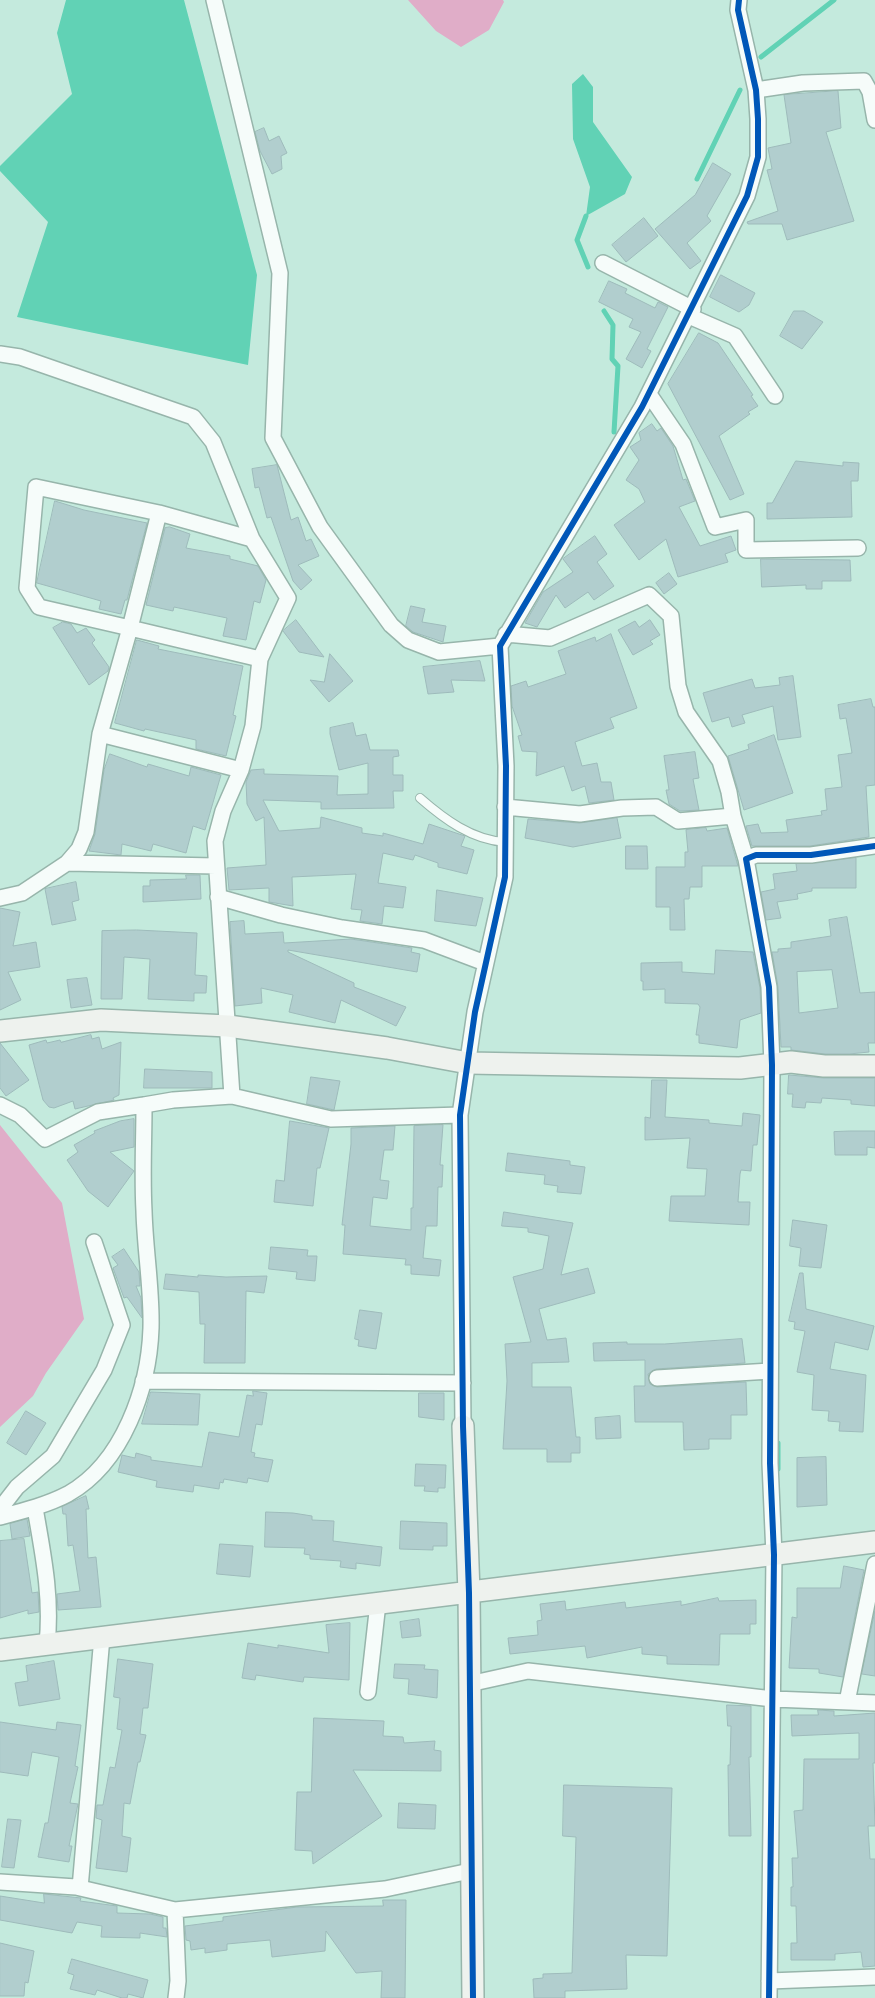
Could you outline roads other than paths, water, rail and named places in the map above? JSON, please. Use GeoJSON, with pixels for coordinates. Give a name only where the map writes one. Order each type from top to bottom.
{"type":"FeatureCollection","features":[{"type":"Feature","properties":{"kind":"street"},"geometry":{"type":"LineString","coordinates":[[214,0],[280,273],[273,438],[320,527],[391,626],[408,640],[439,652],[503,640],[550,638],[649,595],[671,616],[678,686],[686,712],[720,762],[729,792],[733,816],[746,859],[770,987],[772,1065],[770,1463],[774,1555],[769,1998]]}},
{"type":"Feature","properties":{"kind":"street"},"geometry":{"type":"LineString","coordinates":[[473,1998],[470,1871],[469,1593],[463,1426],[460,1115],[475,1012],[505,877],[506,766],[503,640],[649,394],[747,196],[758,157],[756,90],[738,10],[739,0]]}},
{"type":"Feature","properties":{"kind":"street"},"geometry":{"type":"LineString","coordinates":[[756,90],[803,83],[864,81],[870,92],[875,120]]}},
{"type":"Feature","properties":{"kind":"street"},"geometry":{"type":"LineString","coordinates":[[603,263],[735,336],[775,396]]}},
{"type":"Feature","properties":{"kind":"street"},"geometry":{"type":"LineString","coordinates":[[0,354],[20,357],[193,416],[213,442],[252,538],[288,598],[260,659],[253,726],[241,770],[223,811],[215,841],[232,1096]]}},
{"type":"Feature","properties":{"kind":"street"},"geometry":{"type":"LineString","coordinates":[[649,394],[683,444],[715,528],[746,520],[746,550],[858,548]]}},
{"type":"Feature","properties":{"kind":"street"},"geometry":{"type":"LineString","coordinates":[[252,538],[159,513],[36,487],[27,588],[38,606],[260,659]]}},
{"type":"Feature","properties":{"kind":"street"},"geometry":{"type":"LineString","coordinates":[[0,898],[22,893],[67,863],[79,849],[86,832],[100,734],[130,628],[159,513]]}},
{"type":"Feature","properties":{"kind":"street"},"geometry":{"type":"LineString","coordinates":[[100,734],[241,770]]}},
{"type":"Feature","properties":{"kind":"street"},"geometry":{"type":"LineString","coordinates":[[505,807],[580,814],[622,808],[656,807],[678,821],[733,816]]}},
{"type":"Feature","properties":{"kind":"street"},"geometry":{"type":"LineString","coordinates":[[746,859],[756,855],[811,855],[875,846]]}},
{"type":"Feature","properties":{"kind":"street"},"geometry":{"type":"LineString","coordinates":[[67,863],[216,866]]}},
{"type":"Feature","properties":{"kind":"street"},"geometry":{"type":"LineString","coordinates":[[218,897],[307,920],[424,940],[486,963]]}},
{"type":"Feature","properties":{"kind":"street"},"geometry":{"type":"LineString","coordinates":[[0,1030],[101,1020],[228,1026],[387,1048],[468,1063],[740,1068],[791,1062],[824,1066],[875,1066]]}},
{"type":"Feature","properties":{"kind":"street"},"geometry":{"type":"LineString","coordinates":[[0,1105],[20,1115],[45,1139],[98,1112],[173,1100],[232,1096],[331,1119],[460,1115]]}},
{"type":"Feature","properties":{"kind":"street"},"geometry":{"type":"LineString","coordinates":[[0,1517],[35,1508],[68,1494],[92,1476],[110,1456],[128,1424],[143,1381],[151,1328],[144,1210],[144,1105]]}},
{"type":"Feature","properties":{"kind":"street"},"geometry":{"type":"LineString","coordinates":[[0,1510],[17,1487],[53,1456],[104,1370],[122,1325],[94,1242]]}},
{"type":"Feature","properties":{"kind":"street"},"geometry":{"type":"LineString","coordinates":[[657,1378],[770,1371]]}},
{"type":"Feature","properties":{"kind":"street"},"geometry":{"type":"LineString","coordinates":[[143,1381],[463,1383]]}},
{"type":"Feature","properties":{"kind":"street"},"geometry":{"type":"LineString","coordinates":[[35,1508],[48,1584],[50,1615],[47,1644]]}},
{"type":"Feature","properties":{"kind":"street"},"geometry":{"type":"LineString","coordinates":[[0,1650],[875,1542]]}},
{"type":"Feature","properties":{"kind":"street"},"geometry":{"type":"LineString","coordinates":[[847,1702],[875,1564]]}},
{"type":"Feature","properties":{"kind":"street"},"geometry":{"type":"LineString","coordinates":[[368,1692],[378,1603]]}},
{"type":"Feature","properties":{"kind":"street"},"geometry":{"type":"LineString","coordinates":[[80,1888],[102,1637]]}},
{"type":"Feature","properties":{"kind":"street"},"geometry":{"type":"LineString","coordinates":[[469,1684],[528,1671],[773,1699],[875,1703]]}},
{"type":"Feature","properties":{"kind":"street"},"geometry":{"type":"LineString","coordinates":[[0,1882],[80,1888],[175,1910],[385,1889],[470,1871]]}},
{"type":"Feature","properties":{"kind":"street"},"geometry":{"type":"LineString","coordinates":[[175,1910],[178,1982],[176,1998]]}},
{"type":"Feature","properties":{"kind":"street"},"geometry":{"type":"LineString","coordinates":[[770,1981],[875,1977]]}},
{"type":"Feature","properties":{"kind":"lane"},"geometry":{"type":"LineString","coordinates":[[420,798],[458,828],[492,842],[505,842]]}},
{"type":"Feature","properties":{"kind":"waterway"},"geometry":{"type":"LineString","coordinates":[[761,57],[834,0]]}},
{"type":"Feature","properties":{"kind":"waterway"},"geometry":{"type":"LineString","coordinates":[[697,179],[740,90]]}},
{"type":"Feature","properties":{"kind":"waterway"},"geometry":{"type":"LineString","coordinates":[[586,216],[577,240],[588,267]]}},
{"type":"Feature","properties":{"kind":"waterway"},"geometry":{"type":"LineString","coordinates":[[604,311],[613,325],[612,359],[618,366],[614,432]]}},
{"type":"Feature","properties":{"kind":"waterway"},"geometry":{"type":"LineString","coordinates":[[778,1443],[778,1469]]}}]}
